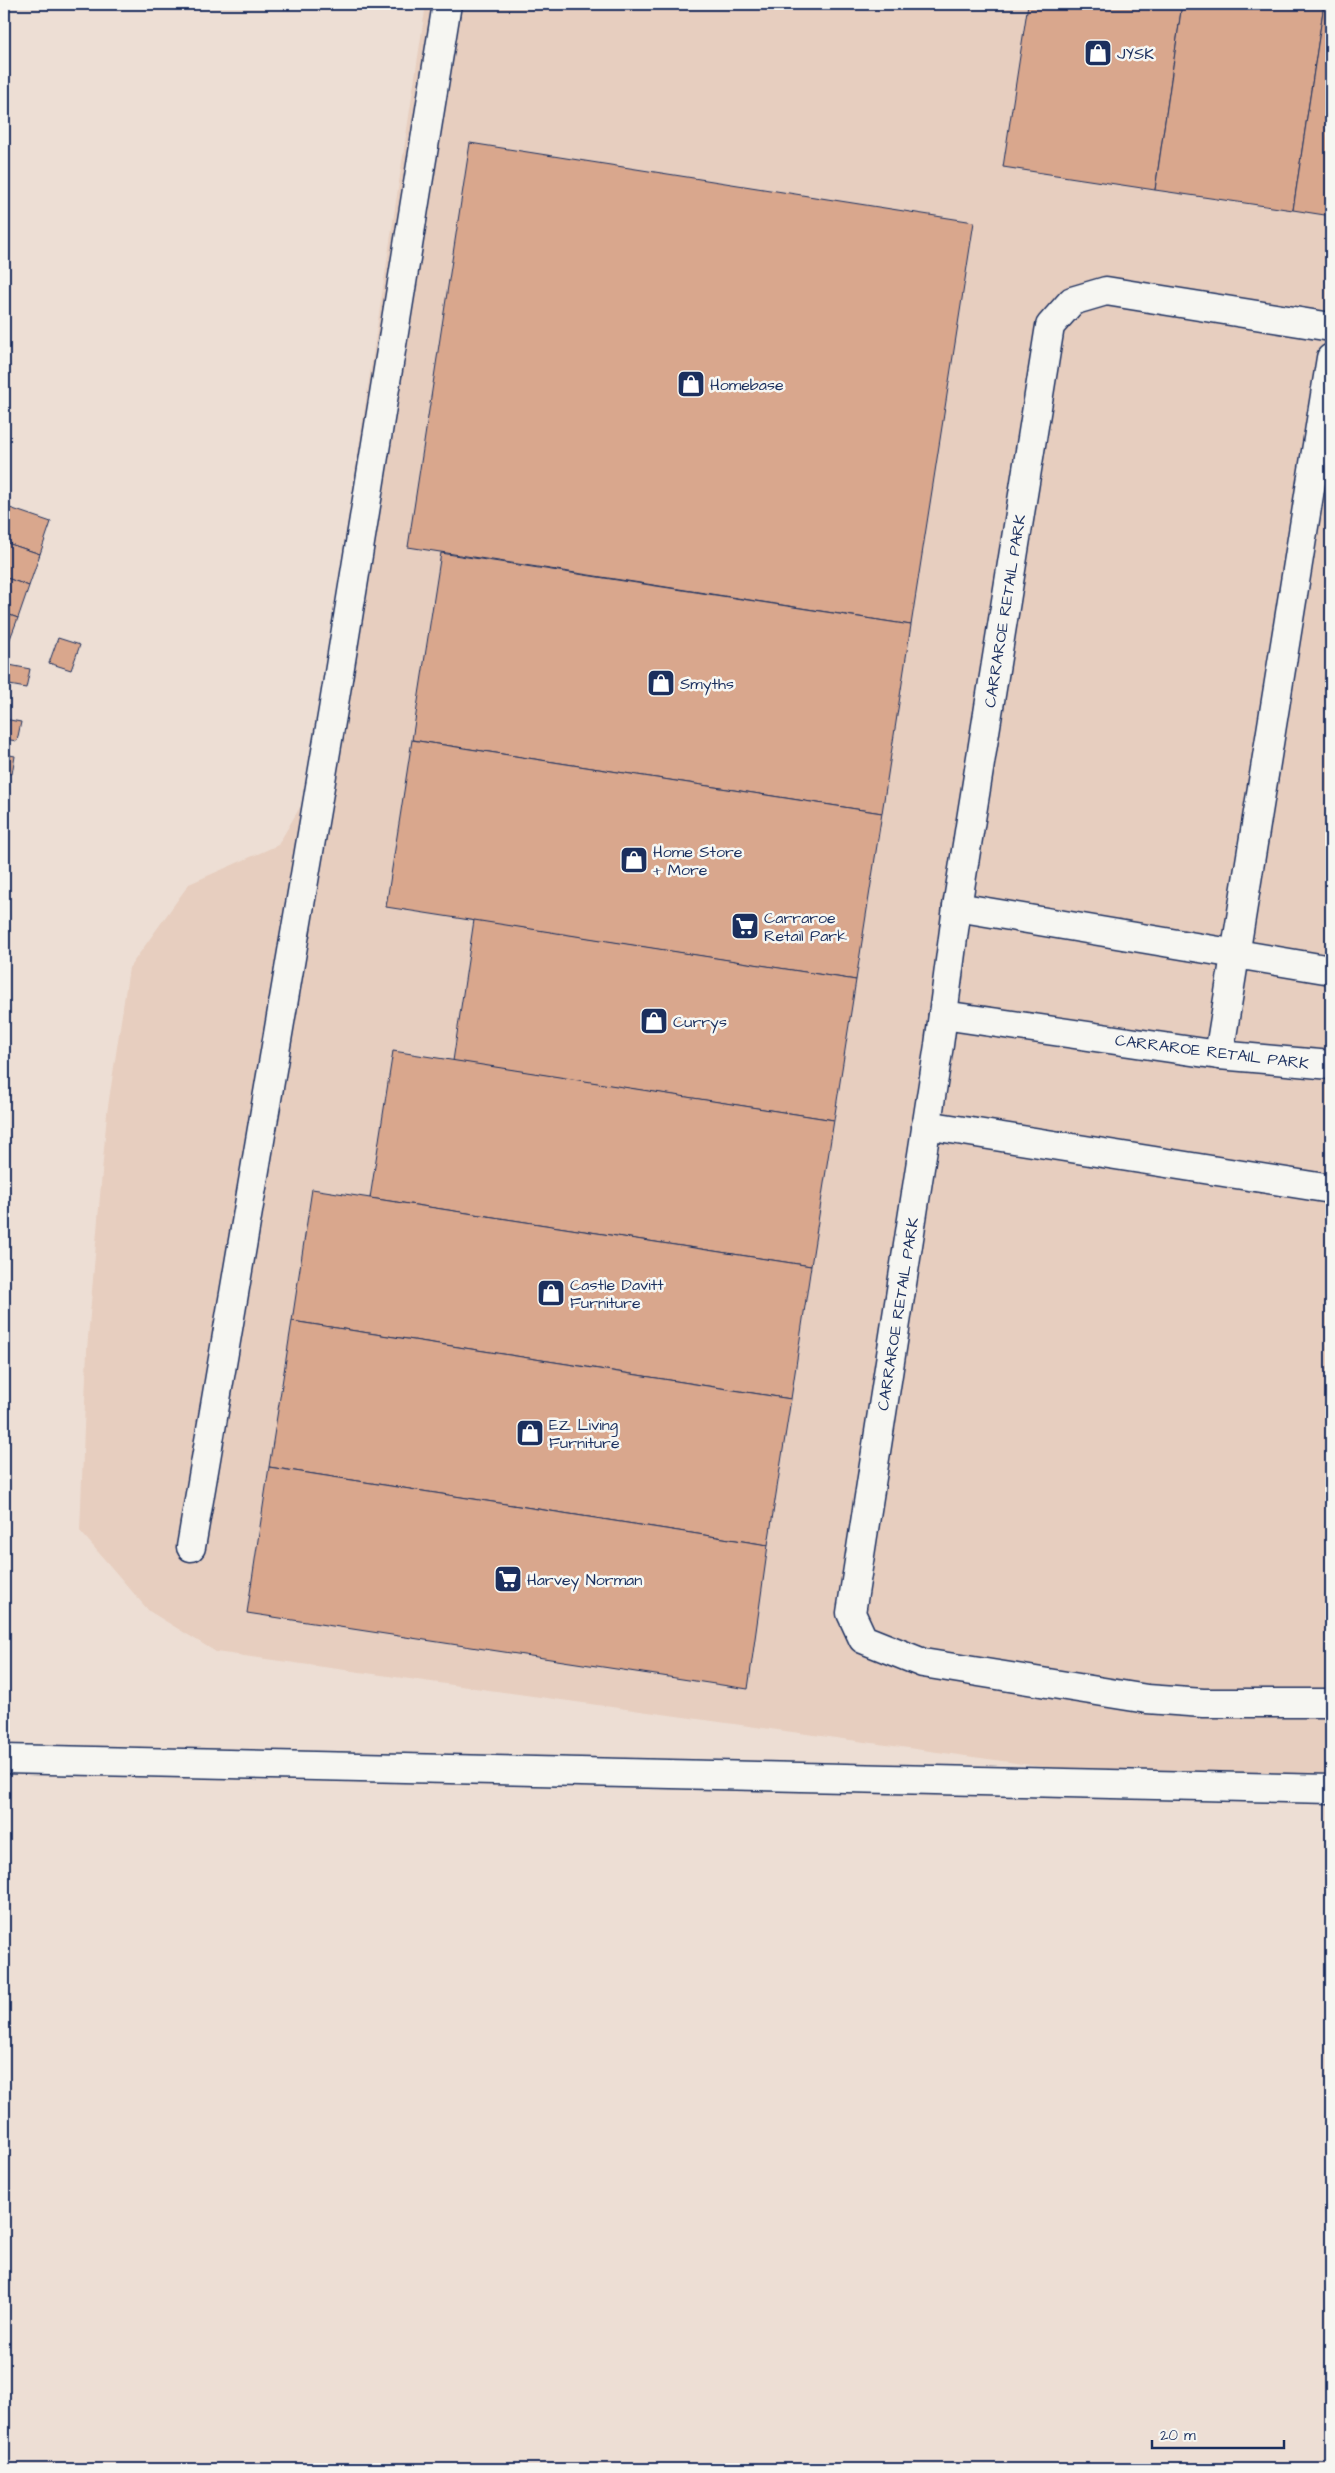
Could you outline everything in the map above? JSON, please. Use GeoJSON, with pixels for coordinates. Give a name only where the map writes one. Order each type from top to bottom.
{"type":"FeatureCollection","features":[{"type":"Feature","properties":{"kind":"street"},"geometry":{"type":"LineString","coordinates":[[191,1547],[333,710],[447,4]]}},
{"type":"Feature","properties":{"kind":"street","name":"CARRAROE RETAIL PARK"},"geometry":{"type":"LineString","coordinates":[[1331,327],[1106,291],[1072,301],[1050,326],[957,907],[943,1015],[851,1613],[863,1639],[924,1663],[1147,1699],[1203,1703],[1331,1703]]}},
{"type":"Feature","properties":{"kind":"street"},"geometry":{"type":"LineString","coordinates":[[1219,1054],[1331,358]]}},
{"type":"Feature","properties":{"kind":"street"},"geometry":{"type":"LineString","coordinates":[[957,907],[1331,970]]}},
{"type":"Feature","properties":{"kind":"street","name":"CARRAROE RETAIL PARK"},"geometry":{"type":"LineString","coordinates":[[943,1015],[1219,1054],[1331,1065]]}},
{"type":"Feature","properties":{"kind":"street"},"geometry":{"type":"LineString","coordinates":[[926,1125],[1331,1189]]}},
{"type":"Feature","properties":{"kind":"street"},"geometry":{"type":"LineString","coordinates":[[4,1759],[1331,1789]]}},
{"type":"Feature","properties":{"kind":"shaded area","name":"Carraroe Retail Park"},"geometry":{"type":"Polygon","coordinates":[[[426,4],[1331,4],[1331,1785],[1124,1778],[216,1652],[149,1611],[80,1531],[87,1350],[107,1113],[129,968],[189,884],[278,845],[306,797],[426,4]]]}},
{"type":"Feature","properties":{"kind":"building","name":"JYSK"},"geometry":{"type":"Polygon","coordinates":[[[1028,4],[1182,4],[1155,190],[1003,167],[1028,4]]]}},
{"type":"Feature","properties":{"kind":"building"},"geometry":{"type":"Polygon","coordinates":[[[1182,4],[1324,4],[1293,210],[1155,190],[1182,4]]]}},
{"type":"Feature","properties":{"kind":"building"},"geometry":{"type":"Polygon","coordinates":[[[1324,4],[1331,4],[1331,216],[1293,210],[1324,4]]]}},
{"type":"Feature","properties":{"kind":"building","name":"Homebase"},"geometry":{"type":"Polygon","coordinates":[[[470,143],[974,222],[911,625],[408,547],[470,143]]]}},
{"type":"Feature","properties":{"kind":"building"},"geometry":{"type":"Polygon","coordinates":[[[4,506],[51,522],[40,554],[4,542],[4,506]]]}},
{"type":"Feature","properties":{"kind":"building"},"geometry":{"type":"Polygon","coordinates":[[[4,542],[40,554],[29,586],[4,577],[4,542]]]}},
{"type":"Feature","properties":{"kind":"building","name":"Smyths"},"geometry":{"type":"Polygon","coordinates":[[[441,553],[911,625],[882,813],[412,740],[441,553]]]}},
{"type":"Feature","properties":{"kind":"building"},"geometry":{"type":"Polygon","coordinates":[[[4,577],[29,586],[18,618],[4,613],[4,577]]]}},
{"type":"Feature","properties":{"kind":"building"},"geometry":{"type":"Polygon","coordinates":[[[4,613],[18,618],[6,649],[4,648],[4,613]]]}},
{"type":"Feature","properties":{"kind":"building"},"geometry":{"type":"Polygon","coordinates":[[[58,638],[80,645],[71,670],[49,663],[58,638]]]}},
{"type":"Feature","properties":{"kind":"building"},"geometry":{"type":"Polygon","coordinates":[[[4,664],[30,669],[26,688],[4,684],[4,664]]]}},
{"type":"Feature","properties":{"kind":"building"},"geometry":{"type":"Polygon","coordinates":[[[4,719],[21,722],[17,741],[4,739],[4,719]]]}},
{"type":"Feature","properties":{"kind":"building","name":"Home Store + More"},"geometry":{"type":"Polygon","coordinates":[[[412,740],[882,813],[856,980],[386,907],[412,740]]]}},
{"type":"Feature","properties":{"kind":"building"},"geometry":{"type":"Polygon","coordinates":[[[4,754],[15,756],[12,774],[4,773],[4,754]]]}},
{"type":"Feature","properties":{"kind":"building","name":"Currys"},"geometry":{"type":"Polygon","coordinates":[[[474,920],[856,980],[834,1120],[453,1061],[474,920]]]}},
{"type":"Feature","properties":{"kind":"building"},"geometry":{"type":"Polygon","coordinates":[[[393,1051],[834,1120],[811,1266],[370,1198],[393,1051]]]}},
{"type":"Feature","properties":{"kind":"building","name":"Castle Davitt Furniture"},"geometry":{"type":"Polygon","coordinates":[[[312,1189],[811,1266],[791,1399],[292,1321],[312,1189]]]}},
{"type":"Feature","properties":{"kind":"building","name":"EZ Living Furniture"},"geometry":{"type":"Polygon","coordinates":[[[292,1321],[791,1399],[768,1545],[269,1467],[292,1321]]]}},
{"type":"Feature","properties":{"kind":"building","name":"Harvey Norman"},"geometry":{"type":"Polygon","coordinates":[[[269,1467],[768,1545],[748,1689],[247,1613],[269,1467]]]}},
{"type":"Feature","properties":{"kind":"place","name":"JYSK"},"geometry":{"type":"Point","coordinates":[1098,53]}},
{"type":"Feature","properties":{"kind":"place","name":"Homebase"},"geometry":{"type":"Point","coordinates":[691,384]}},
{"type":"Feature","properties":{"kind":"place","name":"Smyths"},"geometry":{"type":"Point","coordinates":[661,683]}},
{"type":"Feature","properties":{"kind":"place","name":"Home Store + More"},"geometry":{"type":"Point","coordinates":[634,860]}},
{"type":"Feature","properties":{"kind":"place","name":"Carraroe Retail Park"},"geometry":{"type":"Point","coordinates":[745,926]}},
{"type":"Feature","properties":{"kind":"place","name":"Currys"},"geometry":{"type":"Point","coordinates":[654,1021]}},
{"type":"Feature","properties":{"kind":"place","name":"Castle Davitt Furniture"},"geometry":{"type":"Point","coordinates":[551,1293]}},
{"type":"Feature","properties":{"kind":"place","name":"EZ Living Furniture"},"geometry":{"type":"Point","coordinates":[530,1433]}},
{"type":"Feature","properties":{"kind":"place","name":"Harvey Norman"},"geometry":{"type":"Point","coordinates":[508,1579]}}]}
